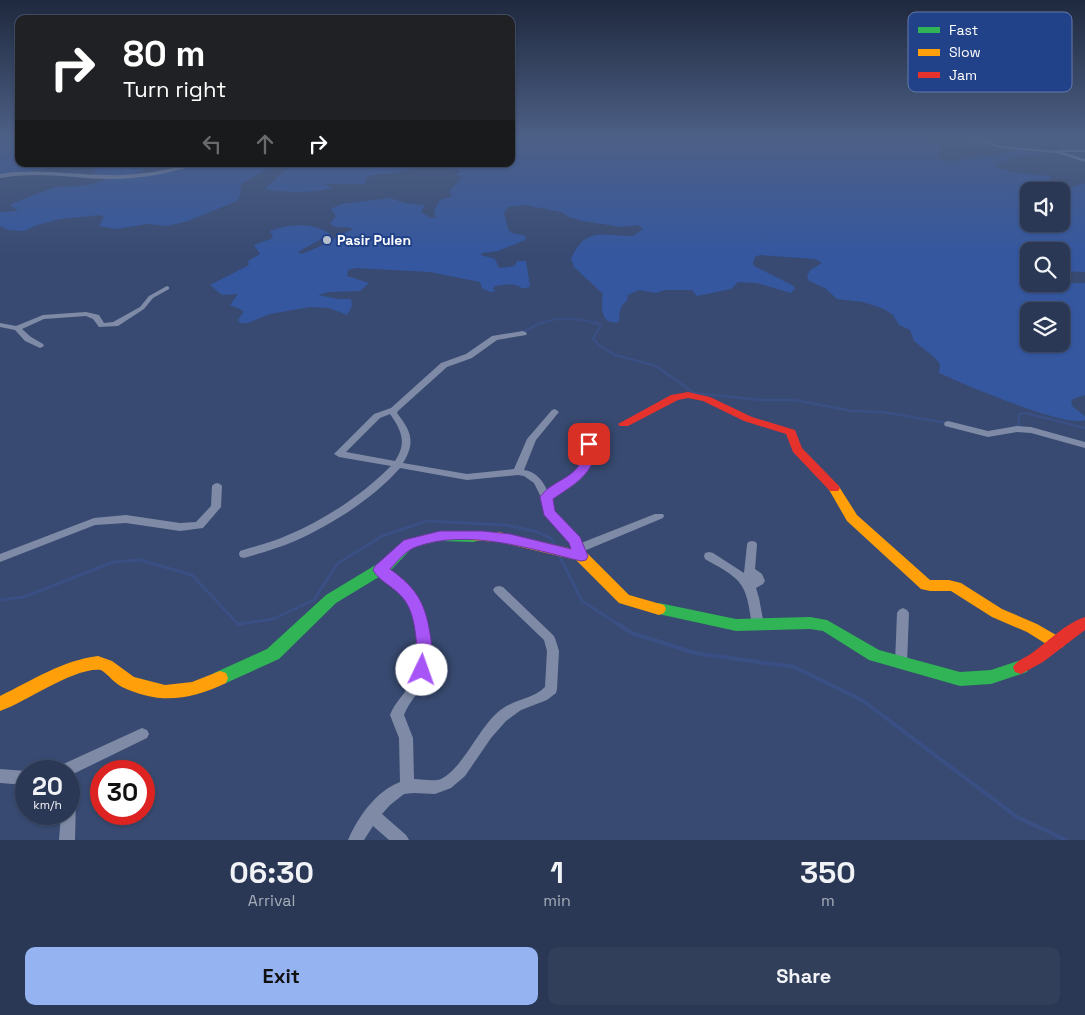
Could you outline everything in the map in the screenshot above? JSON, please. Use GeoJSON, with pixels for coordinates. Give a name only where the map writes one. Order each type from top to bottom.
{"type":"FeatureCollection","features":[{"type":"Feature","properties":{"kind":"street"},"geometry":{"type":"LineString","coordinates":[[0,325],[17,328],[43,317],[84,314],[96,317],[102,325],[114,325],[167,288]]}},
{"type":"Feature","properties":{"kind":"street"},"geometry":{"type":"LineString","coordinates":[[17,328],[28,339],[40,346]]}},
{"type":"Feature","properties":{"kind":"street"},"geometry":{"type":"LineString","coordinates":[[523,333],[495,338],[470,356],[444,365],[394,410],[377,416],[338,452],[467,477],[518,472],[533,476],[546,497],[549,512],[575,541],[578,553],[615,590],[632,602],[718,623],[758,625],[810,623],[827,626],[875,655],[960,679],[991,677],[1024,666],[1057,643],[1074,628],[1085,624]]}},
{"type":"Feature","properties":{"kind":"street"},"geometry":{"type":"LineString","coordinates":[[624,424],[675,397],[688,395],[706,399],[748,419],[791,432],[797,449],[829,482],[852,518],[922,582],[936,588],[954,586],[997,613],[1042,633],[1057,643]]}},
{"type":"Feature","properties":{"kind":"street"},"geometry":{"type":"LineString","coordinates":[[244,554],[296,536],[322,522],[365,496],[399,465],[408,440],[402,426],[393,414],[394,410]]}},
{"type":"Feature","properties":{"kind":"street"},"geometry":{"type":"LineString","coordinates":[[518,472],[532,439],[555,412]]}},
{"type":"Feature","properties":{"kind":"street"},"geometry":{"type":"LineString","coordinates":[[948,424],[988,434],[1026,429],[1085,444]]}},
{"type":"Feature","properties":{"kind":"street"},"geometry":{"type":"LineString","coordinates":[[546,497],[578,476],[588,460],[589,444],[596,430]]}},
{"type":"Feature","properties":{"kind":"street"},"geometry":{"type":"LineString","coordinates":[[0,558],[94,522],[126,519],[180,527],[199,525],[216,507],[217,486]]}},
{"type":"Feature","properties":{"kind":"street"},"geometry":{"type":"LineString","coordinates":[[0,704],[86,664],[96,663],[109,665],[126,681],[154,691],[175,694],[201,688],[273,654],[331,598],[380,570],[409,543],[440,536],[499,537],[578,553],[659,516]]}},
{"type":"Feature","properties":{"kind":"street"},"geometry":{"type":"LineString","coordinates":[[751,586],[759,581],[758,577],[749,571],[752,545]]}},
{"type":"Feature","properties":{"kind":"street"},"geometry":{"type":"LineString","coordinates":[[709,556],[737,573],[751,586],[754,594],[758,625]]}},
{"type":"Feature","properties":{"kind":"street"},"geometry":{"type":"LineString","coordinates":[[380,570],[400,585],[413,599],[420,615],[424,663],[415,687],[397,715],[406,738],[407,786]]}},
{"type":"Feature","properties":{"kind":"street"},"geometry":{"type":"LineString","coordinates":[[356,840],[371,815],[392,793],[407,786],[428,788],[451,780],[497,721],[512,709],[539,699],[552,689],[553,651],[549,638],[499,590]]}},
{"type":"Feature","properties":{"kind":"street"},"geometry":{"type":"LineString","coordinates":[[901,663],[903,613]]}},
{"type":"Feature","properties":{"kind":"street"},"geometry":{"type":"LineString","coordinates":[[80,763],[142,734]]}},
{"type":"Feature","properties":{"kind":"street"},"geometry":{"type":"LineString","coordinates":[[371,815],[401,840]]}},
{"type":"Feature","properties":{"kind":"street"},"geometry":{"type":"LineString","coordinates":[[67,840],[68,825]]}},
{"type":"Feature","properties":{"kind":"shaded area"},"geometry":{"type":"Polygon","coordinates":[[[253,177],[241,184],[240,197],[237,201],[188,221],[167,226],[147,224],[116,229],[99,226],[104,217],[100,215],[60,219],[37,225],[24,231],[8,230],[0,226],[0,212],[18,211],[10,205],[53,188],[89,185],[108,178],[253,177]]]}},
{"type":"Feature","properties":{"kind":"shaded area"},"geometry":{"type":"Polygon","coordinates":[[[277,177],[368,177],[366,178],[365,184],[322,184],[333,187],[320,190],[300,192],[265,189],[277,177]]]}},
{"type":"Feature","properties":{"kind":"shaded area"},"geometry":{"type":"Polygon","coordinates":[[[461,177],[1050,177],[1051,179],[1046,182],[1020,182],[1020,232],[1070,232],[1070,188],[1085,183],[1085,272],[1070,271],[1070,242],[1020,242],[1020,292],[1070,292],[1070,283],[1085,283],[1085,395],[1073,399],[1071,402],[1073,407],[1085,416],[1085,420],[1074,421],[1036,412],[939,373],[940,364],[914,341],[910,330],[899,325],[893,315],[884,309],[863,302],[837,299],[825,288],[809,281],[807,277],[810,270],[822,263],[815,259],[760,255],[755,257],[754,266],[792,285],[795,288],[791,293],[757,283],[738,282],[731,289],[697,296],[692,290],[665,290],[656,293],[639,290],[628,295],[627,301],[621,307],[619,322],[608,321],[602,309],[603,294],[574,267],[571,259],[583,241],[590,237],[605,234],[633,236],[643,229],[638,225],[622,227],[582,221],[561,212],[525,205],[508,207],[504,213],[508,229],[512,233],[526,236],[525,240],[498,251],[482,253],[481,255],[495,259],[499,268],[515,266],[517,261],[526,261],[530,286],[527,288],[506,284],[495,286],[493,289],[496,291],[490,292],[482,288],[480,282],[430,272],[356,268],[348,270],[347,276],[369,283],[360,291],[329,292],[318,295],[351,299],[352,306],[347,315],[329,308],[310,307],[270,314],[248,323],[240,323],[238,320],[244,311],[230,305],[238,294],[222,295],[210,285],[249,265],[248,261],[260,254],[254,245],[273,238],[270,231],[301,225],[316,227],[330,234],[298,252],[301,254],[353,229],[336,227],[330,224],[336,216],[331,209],[341,204],[390,198],[405,203],[425,205],[421,212],[431,218],[436,217],[434,211],[440,200],[451,197],[450,190],[462,178],[461,177]]]}},
{"type":"Feature","properties":{"kind":"waterway"},"geometry":{"type":"LineString","coordinates":[[540,324],[546,321],[568,319],[584,320],[597,324]]}},
{"type":"Feature","properties":{"kind":"waterway"},"geometry":{"type":"LineString","coordinates":[[523,332],[542,322]]}},
{"type":"Feature","properties":{"kind":"waterway"},"geometry":{"type":"LineString","coordinates":[[594,322],[601,325],[593,339],[600,346],[615,355],[656,366],[694,393],[761,400],[795,400],[852,411],[882,412],[947,423]]}},
{"type":"Feature","properties":{"kind":"waterway"},"geometry":{"type":"LineString","coordinates":[[1015,427],[1019,425],[1019,414],[1026,413],[1085,428]]}},
{"type":"Feature","properties":{"kind":"waterway"},"geometry":{"type":"LineString","coordinates":[[238,624],[273,619],[314,600],[337,564],[382,536],[427,521],[505,525],[538,532],[552,539],[555,548]]}},
{"type":"Feature","properties":{"kind":"waterway"},"geometry":{"type":"LineString","coordinates":[[559,555],[582,601],[619,625]]}},
{"type":"Feature","properties":{"kind":"waterway"},"geometry":{"type":"LineString","coordinates":[[0,600],[24,597],[113,562],[140,560],[192,575],[238,624]]}},
{"type":"Feature","properties":{"kind":"waterway"},"geometry":{"type":"LineString","coordinates":[[618,624],[632,633],[695,653],[794,667],[862,700],[1017,817],[1066,840]]}},
{"type":"Feature","properties":{"kind":"traffic: fast"},"geometry":{"type":"LineString","coordinates":[[220,678],[273,654],[331,599],[387,565],[409,543],[440,536],[474,537]]}},
{"type":"Feature","properties":{"kind":"traffic: fast"},"geometry":{"type":"LineString","coordinates":[[659,609],[736,625],[810,623],[827,626],[875,655],[960,679],[991,677],[1021,667]]}},
{"type":"Feature","properties":{"kind":"traffic: slow"},"geometry":{"type":"LineString","coordinates":[[834,488],[852,518],[926,585],[949,585],[956,587],[997,613],[1032,628],[1057,643]]}},
{"type":"Feature","properties":{"kind":"traffic: slow"},"geometry":{"type":"LineString","coordinates":[[474,537],[499,537],[581,556],[624,599],[659,609]]}},
{"type":"Feature","properties":{"kind":"traffic: slow"},"geometry":{"type":"LineString","coordinates":[[0,704],[35,686],[89,664],[107,665],[128,682],[165,692],[192,689],[220,678]]}},
{"type":"Feature","properties":{"kind":"traffic: jam"},"geometry":{"type":"LineString","coordinates":[[624,424],[675,397],[688,395],[706,399],[748,419],[791,432],[797,449],[834,488]]}},
{"type":"Feature","properties":{"kind":"traffic: jam"},"geometry":{"type":"LineString","coordinates":[[1021,667],[1030,663],[1076,627],[1085,623]]}},
{"type":"Feature","properties":{"kind":"place","name":"Pasir Pulen"},"geometry":{"type":"Point","coordinates":[327,240]}},
{"type":"Feature","properties":{"kind":"route"},"geometry":{"type":"LineString","coordinates":[[422,670],[425,656],[420,615],[413,599],[400,585],[380,570],[409,543],[440,536],[460,535],[510,539],[581,556],[575,541],[549,512],[546,497],[574,481],[590,455],[589,444]]}}]}
